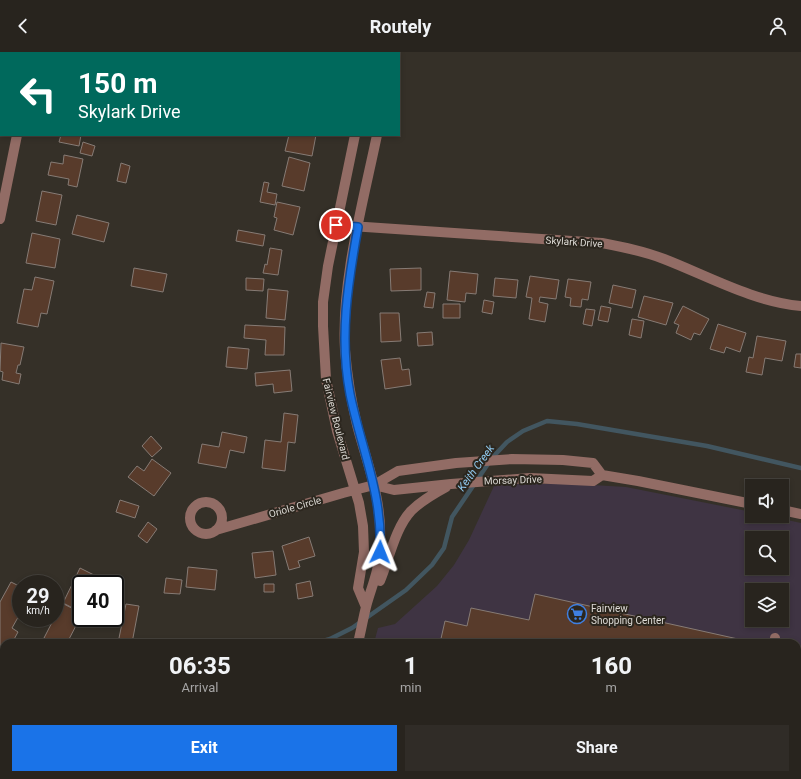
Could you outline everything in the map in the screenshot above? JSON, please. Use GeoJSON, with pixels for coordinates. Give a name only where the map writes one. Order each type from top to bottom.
{"type":"FeatureCollection","features":[{"type":"Feature","properties":{"kind":"street"},"geometry":{"type":"LineString","coordinates":[[0,219],[17,136]]}},
{"type":"Feature","properties":{"kind":"street","name":"Fairview Boulevard"},"geometry":{"type":"LineString","coordinates":[[355,136],[328,266],[323,302],[324,358],[326,379],[337,431],[361,515],[364,552],[358,588],[366,607]]}},
{"type":"Feature","properties":{"kind":"street","name":"Fairview Boulevard"},"geometry":{"type":"LineString","coordinates":[[358,639],[366,607],[378,569],[380,552],[380,515],[374,485],[350,393],[345,350],[345,328],[347,292],[358,227],[377,136]]}},
{"type":"Feature","properties":{"kind":"street","name":"Skylark Drive"},"geometry":{"type":"LineString","coordinates":[[336,225],[587,242],[622,247],[644,252],[664,259],[748,293],[801,306]]}},
{"type":"Feature","properties":{"kind":"street","name":"Morsay Drive"},"geometry":{"type":"LineString","coordinates":[[374,485],[398,471],[456,463],[512,459],[563,460],[592,464],[602,475],[745,503]]}},
{"type":"Feature","properties":{"kind":"street","name":"Morsay Drive"},"geometry":{"type":"LineString","coordinates":[[374,485],[394,490],[536,478],[593,481],[602,475]]}},
{"type":"Feature","properties":{"kind":"street"},"geometry":{"type":"LineString","coordinates":[[366,607],[381,580],[398,532],[410,512],[427,497],[451,484]]}},
{"type":"Feature","properties":{"kind":"street","name":"Oriole Circle"},"geometry":{"type":"LineString","coordinates":[[216,530],[374,485]]}},
{"type":"Feature","properties":{"kind":"street"},"geometry":{"type":"LineString","coordinates":[[789,511],[801,514]]}},
{"type":"Feature","properties":{"kind":"shaded area"},"geometry":{"type":"Polygon","coordinates":[[[500,484],[576,484],[626,487],[745,511],[745,523],[789,523],[789,520],[801,523],[801,639],[375,639],[378,628],[395,624],[437,586],[454,565],[469,540],[494,486],[500,484]]]}},
{"type":"Feature","properties":{"kind":"building"},"geometry":{"type":"Polygon","coordinates":[[[61,136],[81,136],[79,146],[59,142],[61,136]]]}},
{"type":"Feature","properties":{"kind":"building"},"geometry":{"type":"Polygon","coordinates":[[[289,136],[316,136],[312,156],[285,151],[289,136]]]}},
{"type":"Feature","properties":{"kind":"building"},"geometry":{"type":"Polygon","coordinates":[[[83,142],[95,146],[92,156],[80,153],[83,142]]]}},
{"type":"Feature","properties":{"kind":"building"},"geometry":{"type":"Polygon","coordinates":[[[64,155],[83,159],[77,187],[68,185],[69,179],[48,175],[51,162],[63,164],[64,155]]]}},
{"type":"Feature","properties":{"kind":"building"},"geometry":{"type":"Polygon","coordinates":[[[289,157],[310,163],[304,191],[282,186],[289,157]]]}},
{"type":"Feature","properties":{"kind":"building"},"geometry":{"type":"Polygon","coordinates":[[[121,163],[130,166],[126,183],[117,181],[121,163]]]}},
{"type":"Feature","properties":{"kind":"building"},"geometry":{"type":"Polygon","coordinates":[[[264,182],[269,183],[267,192],[277,194],[275,205],[260,202],[264,182]]]}},
{"type":"Feature","properties":{"kind":"building"},"geometry":{"type":"Polygon","coordinates":[[[42,191],[62,195],[56,225],[36,221],[42,191]]]}},
{"type":"Feature","properties":{"kind":"building"},"geometry":{"type":"Polygon","coordinates":[[[277,202],[300,207],[293,235],[274,230],[277,218],[274,217],[277,202]]]}},
{"type":"Feature","properties":{"kind":"building"},"geometry":{"type":"Polygon","coordinates":[[[77,215],[109,223],[104,242],[72,234],[77,215]]]}},
{"type":"Feature","properties":{"kind":"building"},"geometry":{"type":"Polygon","coordinates":[[[238,230],[265,235],[263,246],[236,241],[238,230]]]}},
{"type":"Feature","properties":{"kind":"building"},"geometry":{"type":"Polygon","coordinates":[[[32,233],[60,239],[55,268],[26,263],[32,233]]]}},
{"type":"Feature","properties":{"kind":"building"},"geometry":{"type":"Polygon","coordinates":[[[270,248],[282,250],[278,275],[263,273],[265,264],[267,265],[270,248]]]}},
{"type":"Feature","properties":{"kind":"building"},"geometry":{"type":"Polygon","coordinates":[[[134,268],[167,274],[163,292],[131,286],[134,268]]]}},
{"type":"Feature","properties":{"kind":"building"},"geometry":{"type":"Polygon","coordinates":[[[421,268],[421,290],[391,291],[390,269],[421,268]]]}},
{"type":"Feature","properties":{"kind":"building"},"geometry":{"type":"Polygon","coordinates":[[[450,271],[478,274],[476,294],[466,293],[465,302],[447,300],[450,271]]]}},
{"type":"Feature","properties":{"kind":"building"},"geometry":{"type":"Polygon","coordinates":[[[530,276],[559,280],[556,299],[540,297],[539,302],[548,304],[545,322],[529,319],[532,298],[526,297],[530,276]]]}},
{"type":"Feature","properties":{"kind":"building"},"geometry":{"type":"Polygon","coordinates":[[[35,277],[54,281],[47,314],[41,313],[38,327],[17,323],[24,289],[32,290],[35,277]]]}},
{"type":"Feature","properties":{"kind":"building"},"geometry":{"type":"Polygon","coordinates":[[[246,278],[264,279],[263,291],[246,290],[246,278]]]}},
{"type":"Feature","properties":{"kind":"building"},"geometry":{"type":"Polygon","coordinates":[[[495,278],[518,280],[516,298],[493,296],[495,278]]]}},
{"type":"Feature","properties":{"kind":"building"},"geometry":{"type":"Polygon","coordinates":[[[568,279],[591,282],[588,300],[582,299],[581,307],[570,306],[571,298],[565,297],[568,279]]]}},
{"type":"Feature","properties":{"kind":"building"},"geometry":{"type":"Polygon","coordinates":[[[613,285],[636,290],[632,308],[609,303],[613,285]]]}},
{"type":"Feature","properties":{"kind":"building"},"geometry":{"type":"Polygon","coordinates":[[[268,289],[288,291],[285,320],[266,318],[268,289]]]}},
{"type":"Feature","properties":{"kind":"building"},"geometry":{"type":"Polygon","coordinates":[[[427,292],[435,293],[433,308],[424,307],[427,292]]]}},
{"type":"Feature","properties":{"kind":"building"},"geometry":{"type":"Polygon","coordinates":[[[644,296],[673,303],[666,325],[638,317],[644,296]]]}},
{"type":"Feature","properties":{"kind":"building"},"geometry":{"type":"Polygon","coordinates":[[[484,300],[494,302],[492,314],[482,312],[484,300]]]}},
{"type":"Feature","properties":{"kind":"building"},"geometry":{"type":"Polygon","coordinates":[[[443,304],[460,304],[460,318],[443,318],[443,304]]]}},
{"type":"Feature","properties":{"kind":"building"},"geometry":{"type":"Polygon","coordinates":[[[601,306],[611,308],[608,322],[598,320],[601,306]]]}},
{"type":"Feature","properties":{"kind":"building"},"geometry":{"type":"Polygon","coordinates":[[[683,306],[709,319],[700,335],[694,333],[691,340],[676,333],[679,325],[674,323],[683,306]]]}},
{"type":"Feature","properties":{"kind":"building"},"geometry":{"type":"Polygon","coordinates":[[[586,309],[595,310],[592,326],[583,324],[586,309]]]}},
{"type":"Feature","properties":{"kind":"building"},"geometry":{"type":"Polygon","coordinates":[[[380,313],[399,313],[401,341],[381,342],[380,313]]]}},
{"type":"Feature","properties":{"kind":"building"},"geometry":{"type":"Polygon","coordinates":[[[632,319],[644,321],[641,338],[629,335],[632,319]]]}},
{"type":"Feature","properties":{"kind":"building"},"geometry":{"type":"Polygon","coordinates":[[[718,324],[746,333],[740,352],[726,347],[724,353],[710,349],[718,324]]]}},
{"type":"Feature","properties":{"kind":"building"},"geometry":{"type":"Polygon","coordinates":[[[245,325],[285,327],[284,355],[265,355],[266,340],[244,338],[245,325]]]}},
{"type":"Feature","properties":{"kind":"building"},"geometry":{"type":"Polygon","coordinates":[[[432,332],[433,345],[418,346],[417,333],[432,332]]]}},
{"type":"Feature","properties":{"kind":"building"},"geometry":{"type":"Polygon","coordinates":[[[757,336],[786,341],[782,361],[765,358],[762,375],[746,372],[749,357],[753,358],[757,336]]]}},
{"type":"Feature","properties":{"kind":"building"},"geometry":{"type":"Polygon","coordinates":[[[1,343],[24,347],[20,365],[18,365],[16,373],[21,374],[19,384],[2,380],[3,372],[0,371],[1,343]]]}},
{"type":"Feature","properties":{"kind":"building"},"geometry":{"type":"Polygon","coordinates":[[[228,347],[249,349],[247,369],[226,367],[228,347]]]}},
{"type":"Feature","properties":{"kind":"building"},"geometry":{"type":"Polygon","coordinates":[[[796,354],[801,354],[801,368],[794,367],[796,354]]]}},
{"type":"Feature","properties":{"kind":"building"},"geometry":{"type":"Polygon","coordinates":[[[400,358],[402,370],[409,369],[411,385],[385,389],[381,360],[400,358]]]}},
{"type":"Feature","properties":{"kind":"building"},"geometry":{"type":"Polygon","coordinates":[[[290,370],[292,391],[274,393],[273,384],[256,386],[255,373],[290,370]]]}},
{"type":"Feature","properties":{"kind":"building"},"geometry":{"type":"Polygon","coordinates":[[[284,413],[298,415],[295,443],[288,442],[285,471],[262,468],[265,440],[281,442],[284,413]]]}},
{"type":"Feature","properties":{"kind":"building"},"geometry":{"type":"Polygon","coordinates":[[[222,432],[247,437],[244,453],[230,450],[226,468],[198,463],[202,444],[219,447],[222,432]]]}},
{"type":"Feature","properties":{"kind":"building"},"geometry":{"type":"Polygon","coordinates":[[[151,436],[162,448],[152,457],[142,446],[151,436]]]}},
{"type":"Feature","properties":{"kind":"building"},"geometry":{"type":"Polygon","coordinates":[[[152,459],[171,473],[154,496],[128,477],[137,466],[144,471],[152,459]]]}},
{"type":"Feature","properties":{"kind":"building"},"geometry":{"type":"Polygon","coordinates":[[[120,500],[139,506],[135,518],[116,512],[120,500]]]}},
{"type":"Feature","properties":{"kind":"building"},"geometry":{"type":"Polygon","coordinates":[[[148,522],[157,529],[147,543],[138,536],[148,522]]]}},
{"type":"Feature","properties":{"kind":"building"},"geometry":{"type":"Polygon","coordinates":[[[309,537],[315,556],[298,561],[300,567],[289,570],[282,546],[309,537]]]}},
{"type":"Feature","properties":{"kind":"building"},"geometry":{"type":"Polygon","coordinates":[[[273,551],[276,575],[255,578],[252,553],[273,551]]]}},
{"type":"Feature","properties":{"kind":"building"},"geometry":{"type":"Polygon","coordinates":[[[188,567],[217,570],[215,590],[186,587],[188,567]]]}},
{"type":"Feature","properties":{"kind":"building"},"geometry":{"type":"Polygon","coordinates":[[[80,568],[94,575],[77,575],[80,568]]]}},
{"type":"Feature","properties":{"kind":"building"},"geometry":{"type":"Polygon","coordinates":[[[166,578],[182,580],[180,594],[164,593],[166,578]]]}},
{"type":"Feature","properties":{"kind":"building"},"geometry":{"type":"Polygon","coordinates":[[[310,581],[313,596],[298,599],[296,584],[310,581]]]}},
{"type":"Feature","properties":{"kind":"building"},"geometry":{"type":"Polygon","coordinates":[[[11,582],[12,628],[18,632],[14,639],[0,639],[0,602],[11,582]]]}},
{"type":"Feature","properties":{"kind":"building"},"geometry":{"type":"Polygon","coordinates":[[[72,584],[72,608],[64,604],[72,584]]]}},
{"type":"Feature","properties":{"kind":"building"},"geometry":{"type":"Polygon","coordinates":[[[264,584],[274,584],[274,592],[264,592],[264,584]]]}},
{"type":"Feature","properties":{"kind":"building","name":"Fairview Shopping Center"},"geometry":{"type":"Polygon","coordinates":[[[535,594],[738,639],[441,639],[445,621],[467,626],[471,608],[529,620],[535,594]]]}},
{"type":"Feature","properties":{"kind":"building"},"geometry":{"type":"Polygon","coordinates":[[[64,604],[72,608],[72,627],[75,627],[69,639],[44,638],[50,627],[64,627],[64,604]]]}},
{"type":"Feature","properties":{"kind":"building"},"geometry":{"type":"Polygon","coordinates":[[[126,604],[139,606],[133,639],[119,639],[121,627],[124,627],[126,604]]]}},
{"type":"Feature","properties":{"kind":"waterway","name":"Keith Creek"},"geometry":{"type":"LineString","coordinates":[[330,639],[352,628],[406,590],[432,565],[444,548],[452,517],[492,458],[507,442],[523,431],[547,421],[577,424],[707,446],[801,468]]}},
{"type":"Feature","properties":{"kind":"place","name":"Fairview Shopping Center"},"geometry":{"type":"Point","coordinates":[577,614]}},
{"type":"Feature","properties":{"kind":"route"},"geometry":{"type":"LineString","coordinates":[[336,225],[358,227],[347,292],[345,311],[345,350],[350,393],[374,485],[380,515],[380,552]]}}]}
